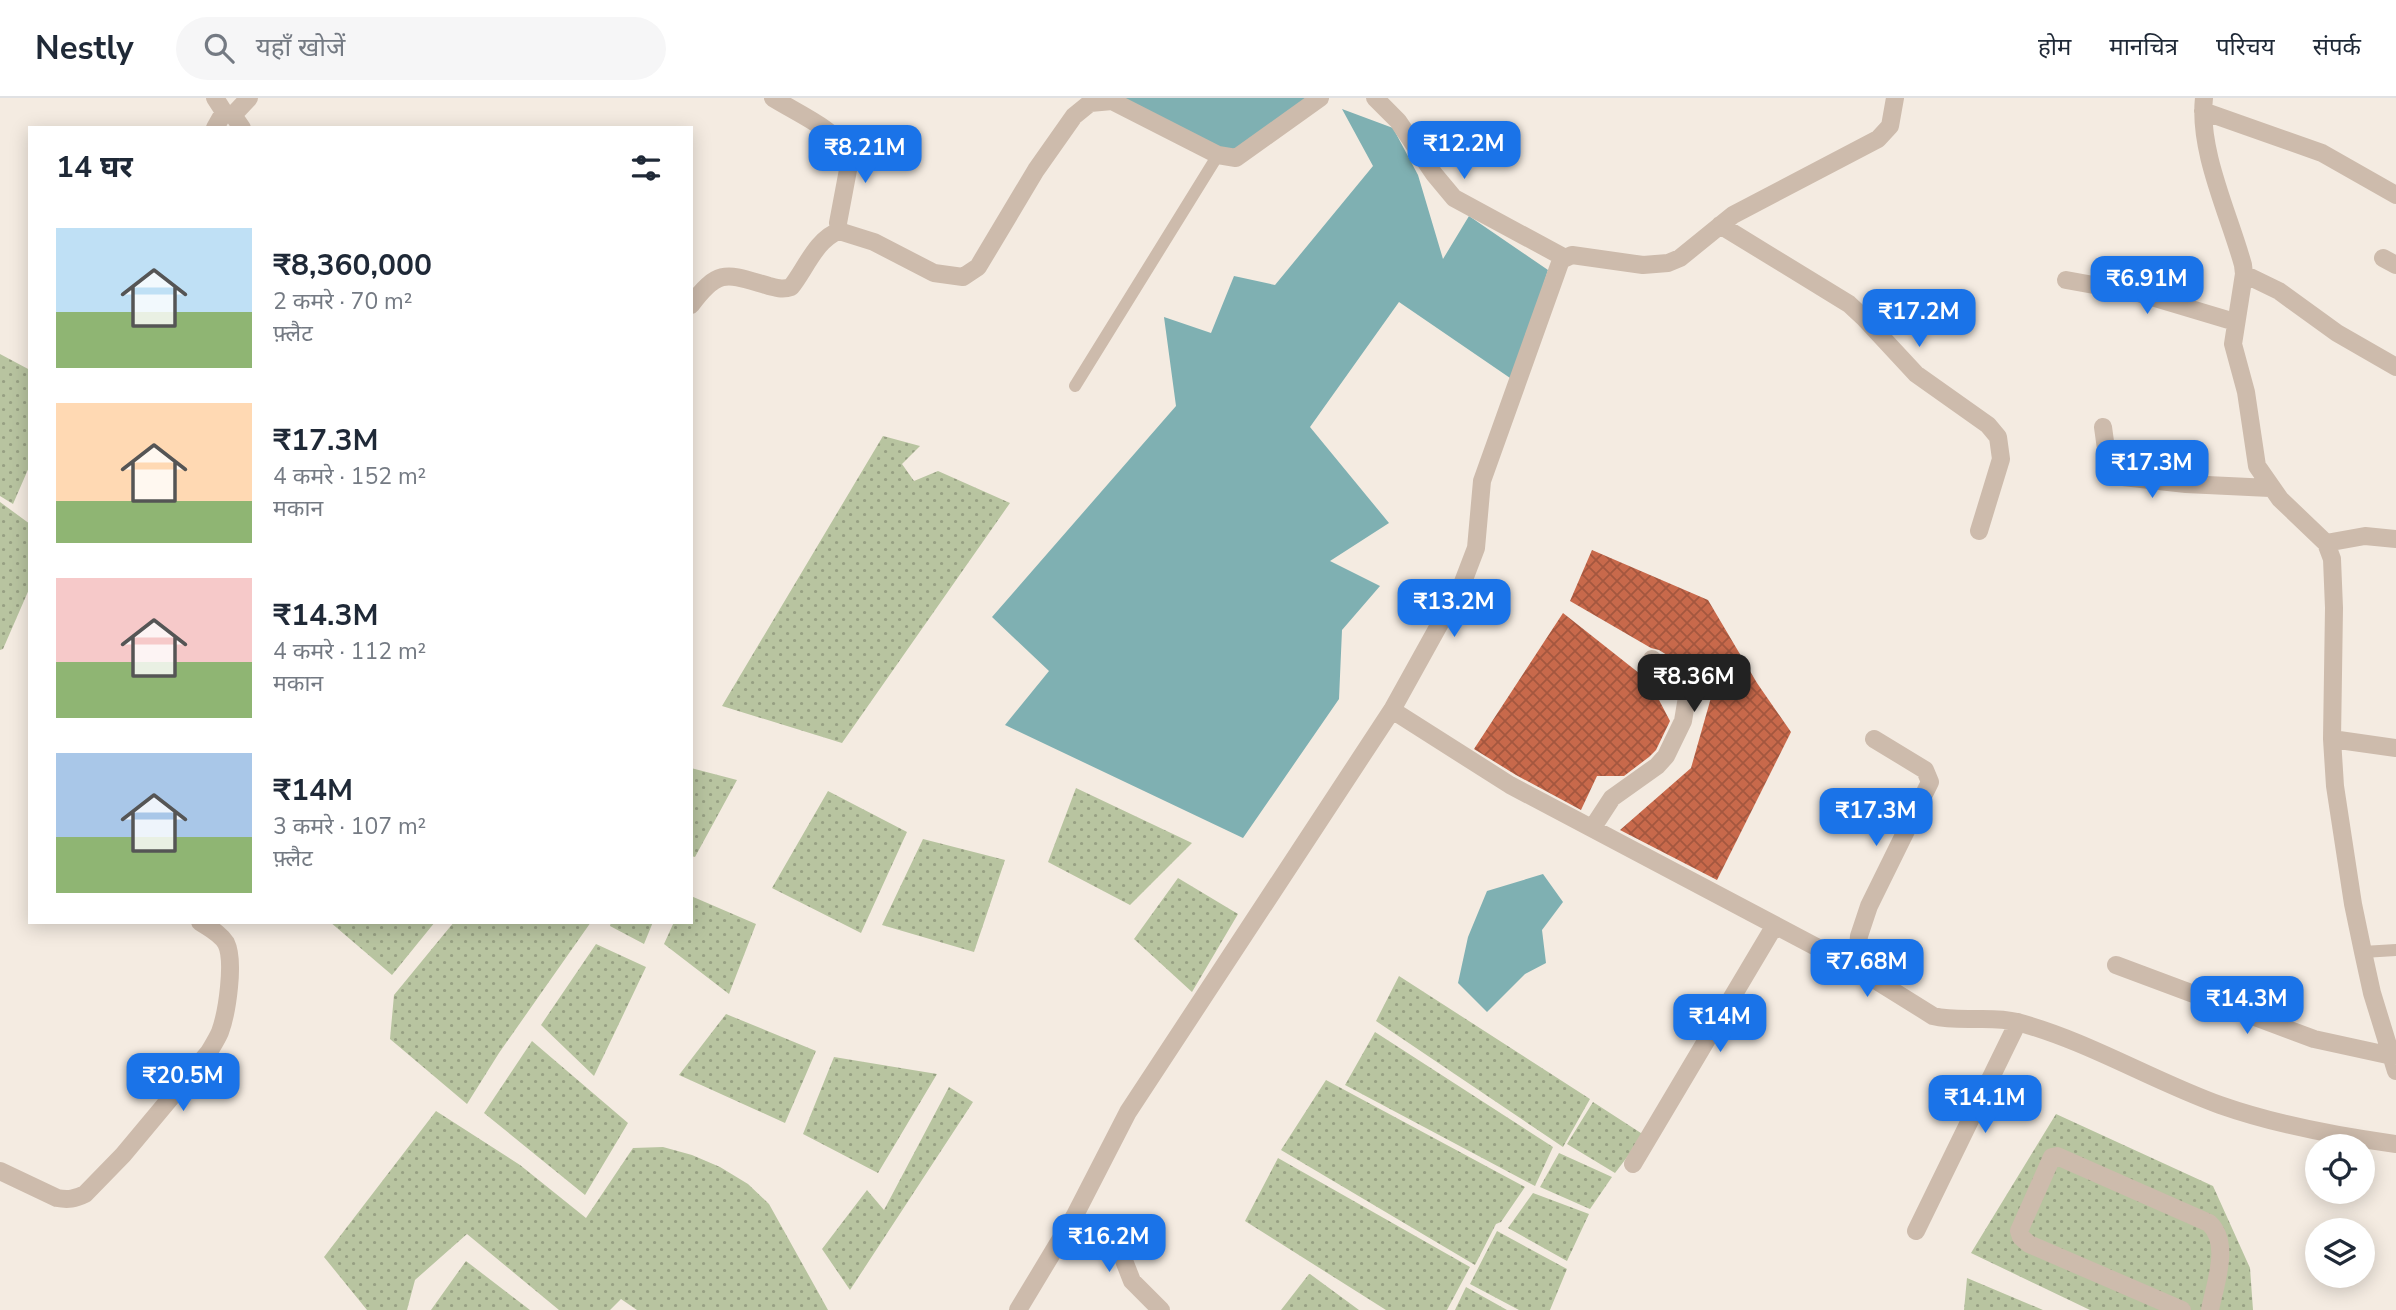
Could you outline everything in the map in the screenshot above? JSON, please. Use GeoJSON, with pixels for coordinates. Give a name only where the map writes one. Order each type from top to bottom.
{"type":"FeatureCollection","features":[{"type":"Feature","properties":{"kind":"street"},"geometry":{"type":"LineString","coordinates":[[215,98],[224,113],[216,126]]}},
{"type":"Feature","properties":{"kind":"street"},"geometry":{"type":"LineString","coordinates":[[241,126],[233,115],[249,98]]}},
{"type":"Feature","properties":{"kind":"street"},"geometry":{"type":"LineString","coordinates":[[773,98],[820,127],[851,154],[838,223],[839,231]]}},
{"type":"Feature","properties":{"kind":"street"},"geometry":{"type":"LineString","coordinates":[[693,303],[705,287],[723,277],[735,276],[781,289],[791,287],[821,244],[832,233],[839,231],[874,242],[934,273],[963,277],[978,267],[1036,170],[1074,116],[1090,103],[1112,101],[1218,155],[1236,158],[1320,98]]}},
{"type":"Feature","properties":{"kind":"street"},"geometry":{"type":"LineString","coordinates":[[1375,98],[1398,121],[1454,198],[1565,258]]}},
{"type":"Feature","properties":{"kind":"street"},"geometry":{"type":"LineString","coordinates":[[1018,1310],[1074,1217],[1108,1146],[1147,1081],[1392,710],[1464,583],[1474,557],[1482,481],[1559,263],[1572,255],[1643,265],[1668,263],[1680,258],[1733,215],[1878,139],[1890,126],[1895,98]]}},
{"type":"Feature","properties":{"kind":"street"},"geometry":{"type":"LineString","coordinates":[[2394,1063],[2372,993],[2340,823],[2332,739],[2333,567],[2326,543],[2270,488],[2255,458],[2246,391],[2233,344],[2244,274],[2211,162],[2203,105],[2322,153],[2396,195]]}},
{"type":"Feature","properties":{"kind":"street"},"geometry":{"type":"LineString","coordinates":[[1720,225],[1849,304],[1916,374],[1987,425],[1998,437],[2000,464],[1979,531]]}},
{"type":"Feature","properties":{"kind":"street"},"geometry":{"type":"LineString","coordinates":[[2244,274],[2279,291],[2337,333],[2396,367]]}},
{"type":"Feature","properties":{"kind":"street"},"geometry":{"type":"LineString","coordinates":[[2066,280],[2138,293],[2235,322]]}},
{"type":"Feature","properties":{"kind":"street"},"geometry":{"type":"LineString","coordinates":[[2103,427],[2109,471],[2114,476],[2186,484],[2270,488]]}},
{"type":"Feature","properties":{"kind":"street"},"geometry":{"type":"LineString","coordinates":[[2326,543],[2365,536],[2396,539]]}},
{"type":"Feature","properties":{"kind":"street"},"geometry":{"type":"LineString","coordinates":[[1593,827],[1612,798],[1657,766],[1666,756],[1683,721],[1687,697],[1682,684],[1652,659]]}},
{"type":"Feature","properties":{"kind":"street"},"geometry":{"type":"LineString","coordinates":[[1392,710],[1510,785],[1856,968],[1933,1016],[2018,1022],[2226,1107],[2277,1123],[2341,1137],[2396,1144]]}},
{"type":"Feature","properties":{"kind":"street"},"geometry":{"type":"LineString","coordinates":[[1856,968],[1859,936],[1869,906],[1930,782],[1925,770],[1874,739]]}},
{"type":"Feature","properties":{"kind":"street"},"geometry":{"type":"LineString","coordinates":[[2332,739],[2396,748]]}},
{"type":"Feature","properties":{"kind":"street"},"geometry":{"type":"LineString","coordinates":[[0,1171],[57,1198],[67,1200],[85,1194],[123,1155],[209,1052],[223,1023],[230,964],[225,941],[203,924]]}},
{"type":"Feature","properties":{"kind":"street"},"geometry":{"type":"LineString","coordinates":[[1633,1164],[1775,925]]}},
{"type":"Feature","properties":{"kind":"street"},"geometry":{"type":"LineString","coordinates":[[2116,965],[2314,1039],[2394,1063]]}},
{"type":"Feature","properties":{"kind":"street"},"geometry":{"type":"LineString","coordinates":[[1916,1231],[2018,1022]]}},
{"type":"Feature","properties":{"kind":"street"},"geometry":{"type":"LineString","coordinates":[[2182,1310],[2029,1244],[2021,1237],[2019,1231],[2052,1157],[2057,1156],[2209,1223],[2216,1229],[2220,1253],[2210,1310]]}},
{"type":"Feature","properties":{"kind":"street"},"geometry":{"type":"LineString","coordinates":[[1074,1217],[1121,1253],[1132,1281],[1161,1310]]}},
{"type":"Feature","properties":{"kind":"lane"},"geometry":{"type":"LineString","coordinates":[[1075,386],[1218,155]]}},
{"type":"Feature","properties":{"kind":"lane"},"geometry":{"type":"LineString","coordinates":[[2363,952],[2396,950]]}},
{"type":"Feature","properties":{"kind":"green space"},"geometry":{"type":"Polygon","coordinates":[[[0,354],[28,369],[28,470],[13,504],[0,496],[0,354]]]}},
{"type":"Feature","properties":{"kind":"green space"},"geometry":{"type":"Polygon","coordinates":[[[883,436],[920,446],[902,464],[914,481],[938,471],[1010,503],[842,743],[722,706],[883,436]]]}},
{"type":"Feature","properties":{"kind":"green space"},"geometry":{"type":"Polygon","coordinates":[[[0,502],[28,523],[28,592],[3,649],[0,650],[0,502]]]}},
{"type":"Feature","properties":{"kind":"green space"},"geometry":{"type":"Polygon","coordinates":[[[693,769],[737,780],[693,856],[693,769]]]}},
{"type":"Feature","properties":{"kind":"green space"},"geometry":{"type":"Polygon","coordinates":[[[1076,788],[1192,843],[1130,905],[1048,862],[1076,788]]]}},
{"type":"Feature","properties":{"kind":"green space"},"geometry":{"type":"Polygon","coordinates":[[[828,791],[907,832],[861,933],[772,888],[828,791]]]}},
{"type":"Feature","properties":{"kind":"green space"},"geometry":{"type":"Polygon","coordinates":[[[923,839],[1005,860],[974,952],[882,925],[923,839]]]}},
{"type":"Feature","properties":{"kind":"green space"},"geometry":{"type":"Polygon","coordinates":[[[1178,878],[1238,914],[1192,992],[1134,939],[1178,878]]]}},
{"type":"Feature","properties":{"kind":"green space"},"geometry":{"type":"Polygon","coordinates":[[[693,897],[756,924],[729,994],[664,944],[673,924],[693,924],[693,897]]]}},
{"type":"Feature","properties":{"kind":"green space"},"geometry":{"type":"Polygon","coordinates":[[[332,924],[433,924],[392,975],[332,924]]]}},
{"type":"Feature","properties":{"kind":"green space"},"geometry":{"type":"Polygon","coordinates":[[[452,924],[590,924],[499,1053],[467,1104],[390,1039],[394,995],[452,924]]]}},
{"type":"Feature","properties":{"kind":"green space"},"geometry":{"type":"Polygon","coordinates":[[[610,924],[652,924],[644,944],[610,924]]]}},
{"type":"Feature","properties":{"kind":"green space"},"geometry":{"type":"Polygon","coordinates":[[[596,944],[646,967],[594,1076],[541,1025],[596,944]]]}},
{"type":"Feature","properties":{"kind":"green space"},"geometry":{"type":"Polygon","coordinates":[[[1399,976],[1590,1099],[1563,1147],[1376,1021],[1399,976]]]}},
{"type":"Feature","properties":{"kind":"green space"},"geometry":{"type":"Polygon","coordinates":[[[726,1014],[816,1051],[785,1123],[679,1075],[726,1014]]]}},
{"type":"Feature","properties":{"kind":"green space"},"geometry":{"type":"Polygon","coordinates":[[[1375,1032],[1553,1147],[1535,1186],[1345,1085],[1375,1032]]]}},
{"type":"Feature","properties":{"kind":"green space"},"geometry":{"type":"Polygon","coordinates":[[[532,1041],[628,1123],[585,1195],[484,1113],[532,1041]]]}},
{"type":"Feature","properties":{"kind":"green space"},"geometry":{"type":"Polygon","coordinates":[[[834,1057],[937,1074],[878,1173],[803,1134],[834,1057]]]}},
{"type":"Feature","properties":{"kind":"green space"},"geometry":{"type":"Polygon","coordinates":[[[1326,1080],[1525,1187],[1501,1222],[1496,1224],[1475,1265],[1281,1150],[1326,1080]]]}},
{"type":"Feature","properties":{"kind":"green space"},"geometry":{"type":"Polygon","coordinates":[[[949,1087],[973,1102],[850,1290],[822,1249],[867,1190],[884,1210],[949,1087]]]}},
{"type":"Feature","properties":{"kind":"green space"},"geometry":{"type":"Polygon","coordinates":[[[1593,1102],[1644,1135],[1615,1173],[1567,1144],[1593,1102]]]}},
{"type":"Feature","properties":{"kind":"green space"},"geometry":{"type":"Polygon","coordinates":[[[436,1111],[520,1165],[586,1218],[633,1148],[663,1147],[720,1167],[748,1184],[769,1204],[828,1310],[637,1310],[621,1299],[610,1310],[559,1310],[467,1234],[415,1280],[407,1310],[367,1310],[324,1257],[436,1111]]]}},
{"type":"Feature","properties":{"kind":"green space"},"geometry":{"type":"Polygon","coordinates":[[[2056,1114],[2213,1186],[2250,1268],[2253,1310],[2090,1310],[1971,1253],[2056,1114]]]}},
{"type":"Feature","properties":{"kind":"green space"},"geometry":{"type":"Polygon","coordinates":[[[1559,1153],[1612,1177],[1590,1209],[1540,1187],[1559,1153]]]}},
{"type":"Feature","properties":{"kind":"green space"},"geometry":{"type":"Polygon","coordinates":[[[1278,1158],[1470,1267],[1447,1310],[1386,1310],[1245,1221],[1278,1158]]]}},
{"type":"Feature","properties":{"kind":"green space"},"geometry":{"type":"Polygon","coordinates":[[[1533,1193],[1589,1214],[1567,1261],[1508,1228],[1533,1193]]]}},
{"type":"Feature","properties":{"kind":"green space"},"geometry":{"type":"Polygon","coordinates":[[[1497,1231],[1567,1269],[1550,1310],[1519,1310],[1470,1284],[1497,1231]]]}},
{"type":"Feature","properties":{"kind":"green space"},"geometry":{"type":"Polygon","coordinates":[[[466,1261],[530,1310],[431,1310],[466,1261]]]}},
{"type":"Feature","properties":{"kind":"green space"},"geometry":{"type":"Polygon","coordinates":[[[1310,1274],[1359,1310],[1281,1310],[1310,1274]]]}},
{"type":"Feature","properties":{"kind":"green space"},"geometry":{"type":"Polygon","coordinates":[[[1967,1278],[2043,1310],[1964,1310],[1967,1278]]]}},
{"type":"Feature","properties":{"kind":"green space"},"geometry":{"type":"Polygon","coordinates":[[[1466,1287],[1507,1310],[1455,1310],[1466,1287]]]}},
{"type":"Feature","properties":{"kind":"water"},"geometry":{"type":"Polygon","coordinates":[[[1118,98],[1313,98],[1232,156],[1118,98]]]}},
{"type":"Feature","properties":{"kind":"water"},"geometry":{"type":"Polygon","coordinates":[[[1342,109],[1393,128],[1418,175],[1443,259],[1469,216],[1548,270],[1513,380],[1399,302],[1310,427],[1389,523],[1330,561],[1380,586],[1342,630],[1339,699],[1243,838],[1005,725],[1049,671],[992,617],[1176,406],[1164,317],[1211,333],[1234,276],[1275,285],[1373,166],[1342,109]]]}},
{"type":"Feature","properties":{"kind":"water"},"geometry":{"type":"Polygon","coordinates":[[[1543,874],[1563,902],[1542,930],[1546,963],[1525,974],[1487,1012],[1458,983],[1468,937],[1487,891],[1543,874]]]}},
{"type":"Feature","properties":{"kind":"building"},"geometry":{"type":"Polygon","coordinates":[[[1592,550],[1708,600],[1757,683],[1791,732],[1717,880],[1620,830],[1691,768],[1722,659],[1707,680],[1570,601],[1592,550]]]}},
{"type":"Feature","properties":{"kind":"building"},"geometry":{"type":"Polygon","coordinates":[[[1563,613],[1649,681],[1670,721],[1656,750],[1624,776],[1597,776],[1581,810],[1474,749],[1563,613]]]}}]}
